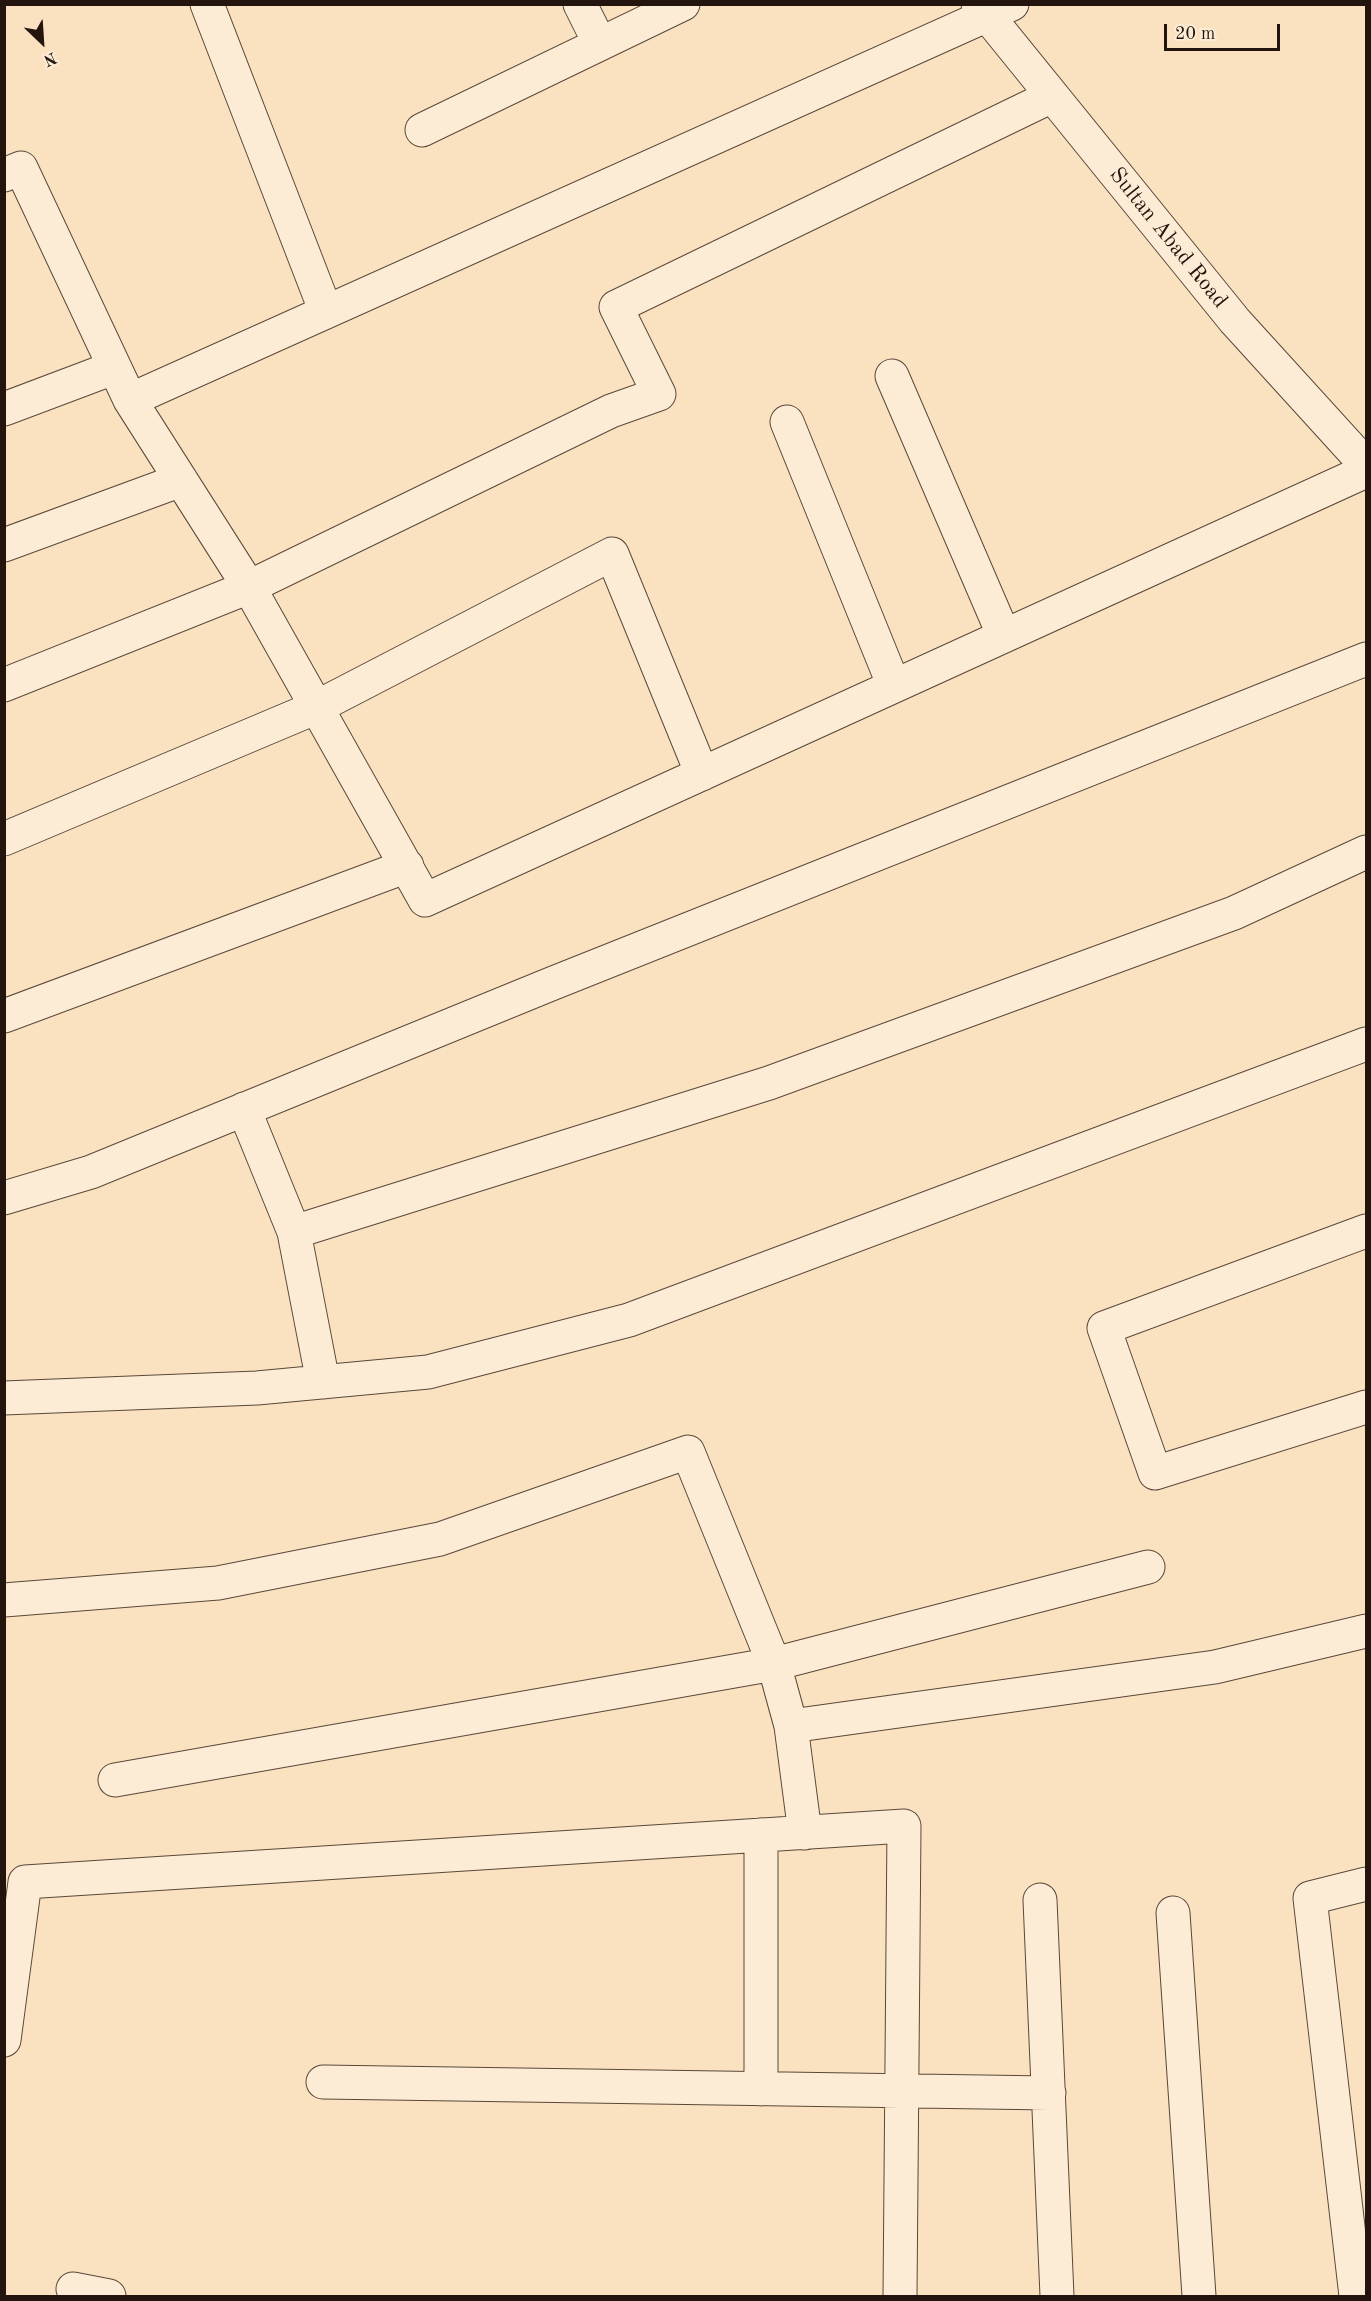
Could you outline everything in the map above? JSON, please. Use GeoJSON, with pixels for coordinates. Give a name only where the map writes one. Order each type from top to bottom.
{"type":"FeatureCollection","features":[{"type":"Feature","properties":{"kind":"street"},"geometry":{"type":"LineString","coordinates":[[207,4],[326,312]]}},
{"type":"Feature","properties":{"kind":"street"},"geometry":{"type":"LineString","coordinates":[[580,4],[600,44]]}},
{"type":"Feature","properties":{"kind":"street"},"geometry":{"type":"LineString","coordinates":[[422,130],[683,4]]}},
{"type":"Feature","properties":{"kind":"street"},"geometry":{"type":"LineString","coordinates":[[130,400],[993,8]]}},
{"type":"Feature","properties":{"kind":"street","name":"Sultan Abad Road"},"geometry":{"type":"LineString","coordinates":[[993,8],[1053,96],[1235,321],[1366,465]]}},
{"type":"Feature","properties":{"kind":"street"},"geometry":{"type":"LineString","coordinates":[[4,685],[249,587],[611,411],[659,394],[616,307],[1053,96]]}},
{"type":"Feature","properties":{"kind":"street"},"geometry":{"type":"LineString","coordinates":[[4,175],[21,168],[130,400],[249,587],[425,900],[1366,471]]}},
{"type":"Feature","properties":{"kind":"street"},"geometry":{"type":"LineString","coordinates":[[4,409],[113,368]]}},
{"type":"Feature","properties":{"kind":"street"},"geometry":{"type":"LineString","coordinates":[[892,376],[1004,636]]}},
{"type":"Feature","properties":{"kind":"street"},"geometry":{"type":"LineString","coordinates":[[787,422],[894,686]]}},
{"type":"Feature","properties":{"kind":"street"},"geometry":{"type":"LineString","coordinates":[[4,545],[181,480]]}},
{"type":"Feature","properties":{"kind":"street"},"geometry":{"type":"LineString","coordinates":[[4,839],[317,707],[612,554],[702,774]]}},
{"type":"Feature","properties":{"kind":"street"},"geometry":{"type":"LineString","coordinates":[[4,1198],[91,1172],[1366,659]]}},
{"type":"Feature","properties":{"kind":"street"},"geometry":{"type":"LineString","coordinates":[[294,1232],[769,1083],[1234,913],[1366,852]]}},
{"type":"Feature","properties":{"kind":"street"},"geometry":{"type":"LineString","coordinates":[[4,1016],[407,866]]}},
{"type":"Feature","properties":{"kind":"street"},"geometry":{"type":"LineString","coordinates":[[4,1398],[257,1388],[428,1372],[629,1320],[1366,1044]]}},
{"type":"Feature","properties":{"kind":"street"},"geometry":{"type":"LineString","coordinates":[[244,1109],[294,1232],[324,1382]]}},
{"type":"Feature","properties":{"kind":"street"},"geometry":{"type":"LineString","coordinates":[[1366,1231],[1104,1328],[1155,1473],[1366,1407]]}},
{"type":"Feature","properties":{"kind":"street"},"geometry":{"type":"LineString","coordinates":[[4,1600],[218,1583],[440,1539],[688,1452],[774,1664],[791,1726],[805,1833]]}},
{"type":"Feature","properties":{"kind":"street"},"geometry":{"type":"LineString","coordinates":[[115,1780],[774,1664],[1148,1567]]}},
{"type":"Feature","properties":{"kind":"street"},"geometry":{"type":"LineString","coordinates":[[791,1726],[1215,1666],[1366,1632]]}},
{"type":"Feature","properties":{"kind":"street"},"geometry":{"type":"LineString","coordinates":[[4,2040],[25,1882],[904,1826],[900,2296]]}},
{"type":"Feature","properties":{"kind":"street"},"geometry":{"type":"LineString","coordinates":[[761,1835],[761,2089]]}},
{"type":"Feature","properties":{"kind":"street"},"geometry":{"type":"LineString","coordinates":[[1356,2296],[1310,1898],[1366,1884]]}},
{"type":"Feature","properties":{"kind":"street"},"geometry":{"type":"LineString","coordinates":[[1040,1900],[1057,2296]]}},
{"type":"Feature","properties":{"kind":"street"},"geometry":{"type":"LineString","coordinates":[[1173,1913],[1199,2296]]}},
{"type":"Feature","properties":{"kind":"street"},"geometry":{"type":"LineString","coordinates":[[323,2082],[1049,2093]]}},
{"type":"Feature","properties":{"kind":"street"},"geometry":{"type":"LineString","coordinates":[[73,2289],[110,2296]]}}]}
